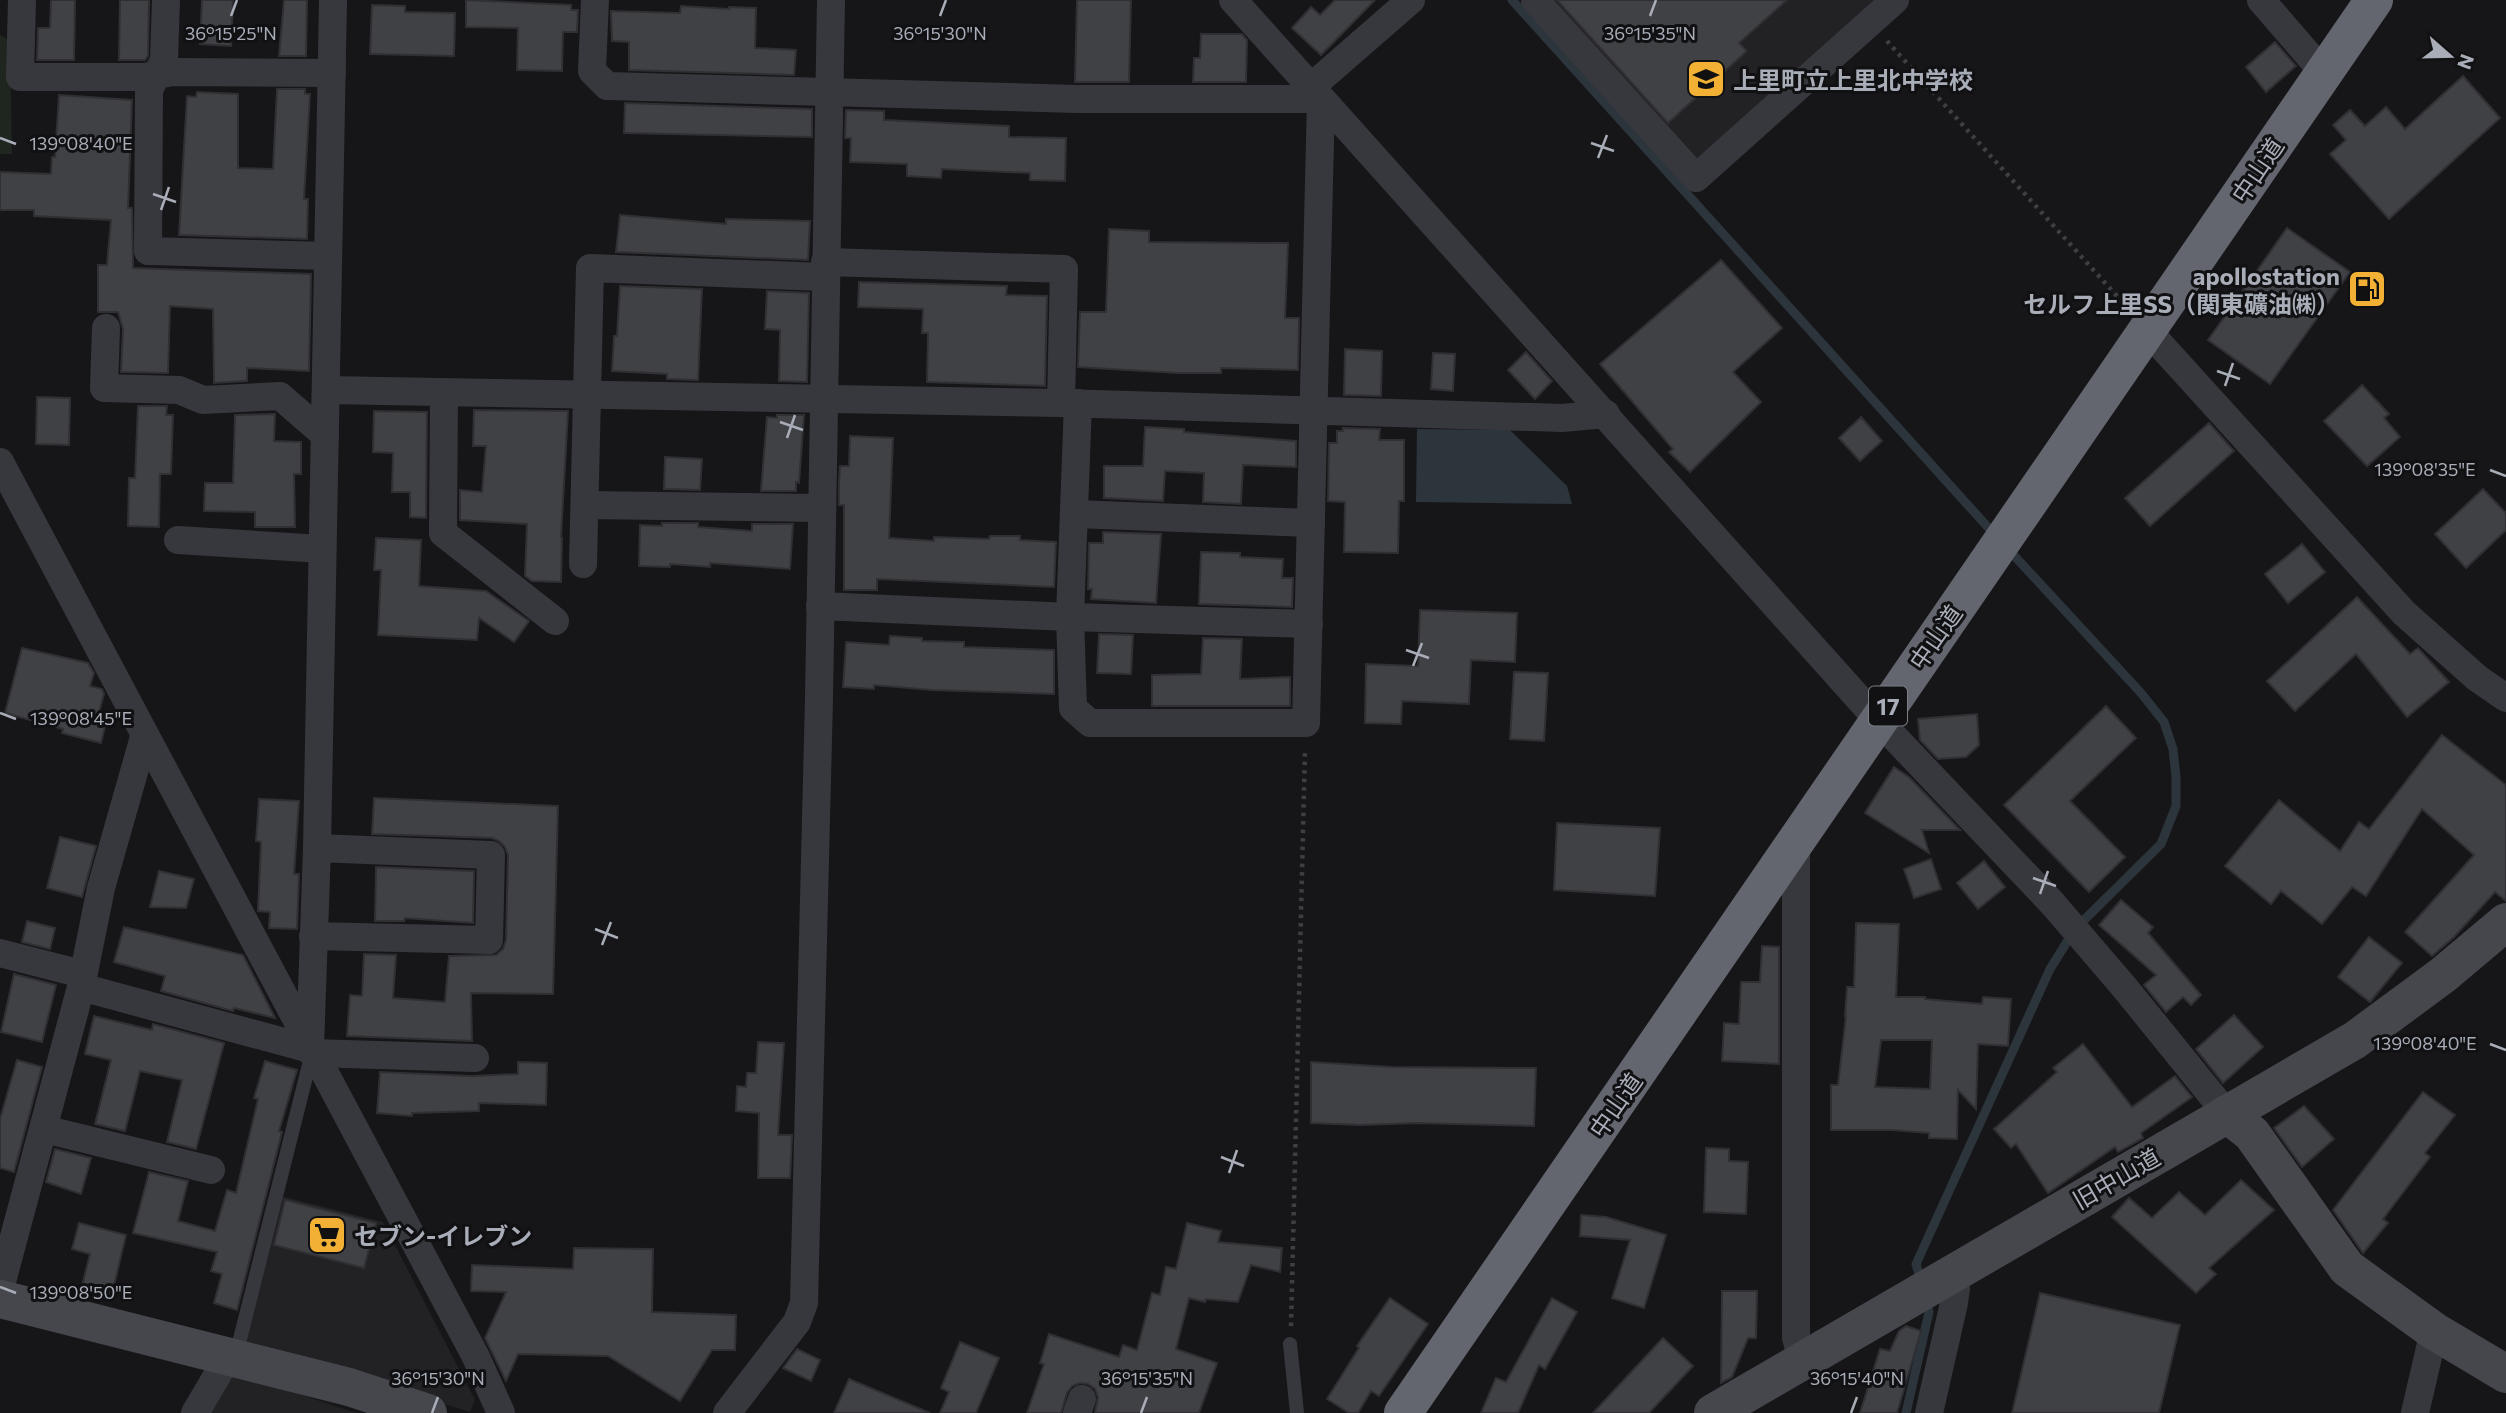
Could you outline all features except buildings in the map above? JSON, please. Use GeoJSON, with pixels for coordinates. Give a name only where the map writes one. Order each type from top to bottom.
{"type":"FeatureCollection","features":[{"type":"Feature","properties":{"kind":"highway","name":"中山道"},"geometry":{"type":"LineString","coordinates":[[1403,1413],[2374,0]]}},
{"type":"Feature","properties":{"kind":"main road","name":"旧中山道"},"geometry":{"type":"LineString","coordinates":[[1713,1413],[2355,1040],[2434,982],[2506,922]]}},
{"type":"Feature","properties":{"kind":"main road"},"geometry":{"type":"LineString","coordinates":[[2227,1114],[2252,1134],[2347,1268],[2434,1331],[2506,1374]]}},
{"type":"Feature","properties":{"kind":"main road"},"geometry":{"type":"LineString","coordinates":[[0,1298],[349,1387],[428,1413]]}},
{"type":"Feature","properties":{"kind":"street"},"geometry":{"type":"LineString","coordinates":[[166,0],[164,60],[149,90],[148,251],[327,256]]}},
{"type":"Feature","properties":{"kind":"street"},"geometry":{"type":"LineString","coordinates":[[311,1051],[333,0]]}},
{"type":"Feature","properties":{"kind":"street"},"geometry":{"type":"LineString","coordinates":[[595,0],[592,71],[607,86],[1077,99],[1316,93],[1411,0]]}},
{"type":"Feature","properties":{"kind":"street"},"geometry":{"type":"LineString","coordinates":[[727,1413],[797,1322],[804,1303],[831,0]]}},
{"type":"Feature","properties":{"kind":"street"},"geometry":{"type":"LineString","coordinates":[[1233,0],[1878,720],[2053,904],[2227,1114]]}},
{"type":"Feature","properties":{"kind":"street"},"geometry":{"type":"LineString","coordinates":[[1535,0],[1696,178],[1895,0]]}},
{"type":"Feature","properties":{"kind":"street"},"geometry":{"type":"LineString","coordinates":[[2262,0],[2324,73]]}},
{"type":"Feature","properties":{"kind":"street"},"geometry":{"type":"LineString","coordinates":[[14,17],[20,77],[144,77],[173,72],[331,73]]}},
{"type":"Feature","properties":{"kind":"street"},"geometry":{"type":"LineString","coordinates":[[583,564],[590,268],[1064,269],[1075,514],[1070,617],[1073,708],[1090,723],[1306,723],[1314,410],[1316,93]]}},
{"type":"Feature","properties":{"kind":"street"},"geometry":{"type":"LineString","coordinates":[[106,328],[104,388],[179,390],[202,400],[280,396],[325,435]]}},
{"type":"Feature","properties":{"kind":"street"},"geometry":{"type":"LineString","coordinates":[[2147,330],[2404,613],[2477,678],[2506,698]]}},
{"type":"Feature","properties":{"kind":"street"},"geometry":{"type":"LineString","coordinates":[[326,390],[1069,403],[1562,418],[1606,414]]}},
{"type":"Feature","properties":{"kind":"street"},"geometry":{"type":"LineString","coordinates":[[444,392],[443,533],[555,621]]}},
{"type":"Feature","properties":{"kind":"street"},"geometry":{"type":"LineString","coordinates":[[0,462],[476,1357],[501,1413]]}},
{"type":"Feature","properties":{"kind":"street"},"geometry":{"type":"LineString","coordinates":[[585,505],[821,508]]}},
{"type":"Feature","properties":{"kind":"street"},"geometry":{"type":"LineString","coordinates":[[1075,514],[1311,523]]}},
{"type":"Feature","properties":{"kind":"street"},"geometry":{"type":"LineString","coordinates":[[178,540],[322,549]]}},
{"type":"Feature","properties":{"kind":"street"},"geometry":{"type":"LineString","coordinates":[[820,606],[1309,624]]}},
{"type":"Feature","properties":{"kind":"street"},"geometry":{"type":"LineString","coordinates":[[0,1289],[44,1129],[101,888],[144,737]]}},
{"type":"Feature","properties":{"kind":"street"},"geometry":{"type":"LineString","coordinates":[[1796,842],[1796,1338],[1802,1360]]}},
{"type":"Feature","properties":{"kind":"street"},"geometry":{"type":"LineString","coordinates":[[313,936],[489,940],[491,855],[317,848]]}},
{"type":"Feature","properties":{"kind":"street"},"geometry":{"type":"LineString","coordinates":[[0,953],[311,1051],[475,1058]]}},
{"type":"Feature","properties":{"kind":"street"},"geometry":{"type":"LineString","coordinates":[[44,1129],[211,1170]]}},
{"type":"Feature","properties":{"kind":"street"},"geometry":{"type":"LineString","coordinates":[[1929,1413],[1956,1288],[1932,1285]]}},
{"type":"Feature","properties":{"kind":"street"},"geometry":{"type":"LineString","coordinates":[[2415,1413],[2434,1331]]}},
{"type":"Feature","properties":{"kind":"street"},"geometry":{"type":"LineString","coordinates":[[195,1413],[228,1357]]}},
{"type":"Feature","properties":{"kind":"lane"},"geometry":{"type":"LineString","coordinates":[[228,1357],[239,1343],[311,1051]]}},
{"type":"Feature","properties":{"kind":"lane"},"geometry":{"type":"LineString","coordinates":[[1290,1344],[1297,1413]]}},
{"type":"Feature","properties":{"kind":"path"},"geometry":{"type":"LineString","coordinates":[[1870,22],[2147,330]]}},
{"type":"Feature","properties":{"kind":"path"},"geometry":{"type":"LineString","coordinates":[[1290,1344],[1306,723]]}},
{"type":"Feature","properties":{"kind":"shaded area","name":"上里町立上里北中学校"},"geometry":{"type":"Polygon","coordinates":[[[1545,0],[1883,0],[1706,159],[1690,160],[1545,0]]]}},
{"type":"Feature","properties":{"kind":"shaded area"},"geometry":{"type":"Polygon","coordinates":[[[0,35],[10,41],[12,154],[0,154],[0,35]]]}},
{"type":"Feature","properties":{"kind":"shaded area"},"geometry":{"type":"Polygon","coordinates":[[[1417,429],[1510,430],[1567,486],[1572,504],[1416,502],[1417,429]]]}},
{"type":"Feature","properties":{"kind":"shaded area"},"geometry":{"type":"Polygon","coordinates":[[[281,1196],[383,1222],[475,1400],[470,1412],[244,1342],[281,1196]]]}},
{"type":"Feature","properties":{"kind":"shaded area"},"geometry":{"type":"Polygon","coordinates":[[[230,1371],[356,1413],[206,1413],[230,1371]]]}},
{"type":"Feature","properties":{"kind":"waterway"},"geometry":{"type":"LineString","coordinates":[[1512,0],[1994,534]]}},
{"type":"Feature","properties":{"kind":"waterway"},"geometry":{"type":"LineString","coordinates":[[1921,1281],[1916,1264],[2050,969],[2075,929],[2161,844],[2176,806],[2173,749],[2164,722],[2141,693],[2008,549]]}},
{"type":"Feature","properties":{"kind":"waterway"},"geometry":{"type":"LineString","coordinates":[[1906,1413],[1929,1312],[1926,1301]]}},
{"type":"Feature","properties":{"kind":"place","name":"上里町立上里北中学校"},"geometry":{"type":"Point","coordinates":[1706,79]}},
{"type":"Feature","properties":{"kind":"place","name":"apollostation セルフ上里SS（関東礦油㈱）"},"geometry":{"type":"Point","coordinates":[2367,289]}},
{"type":"Feature","properties":{"kind":"place","name":"セブン-イレブン"},"geometry":{"type":"Point","coordinates":[327,1235]}}]}
